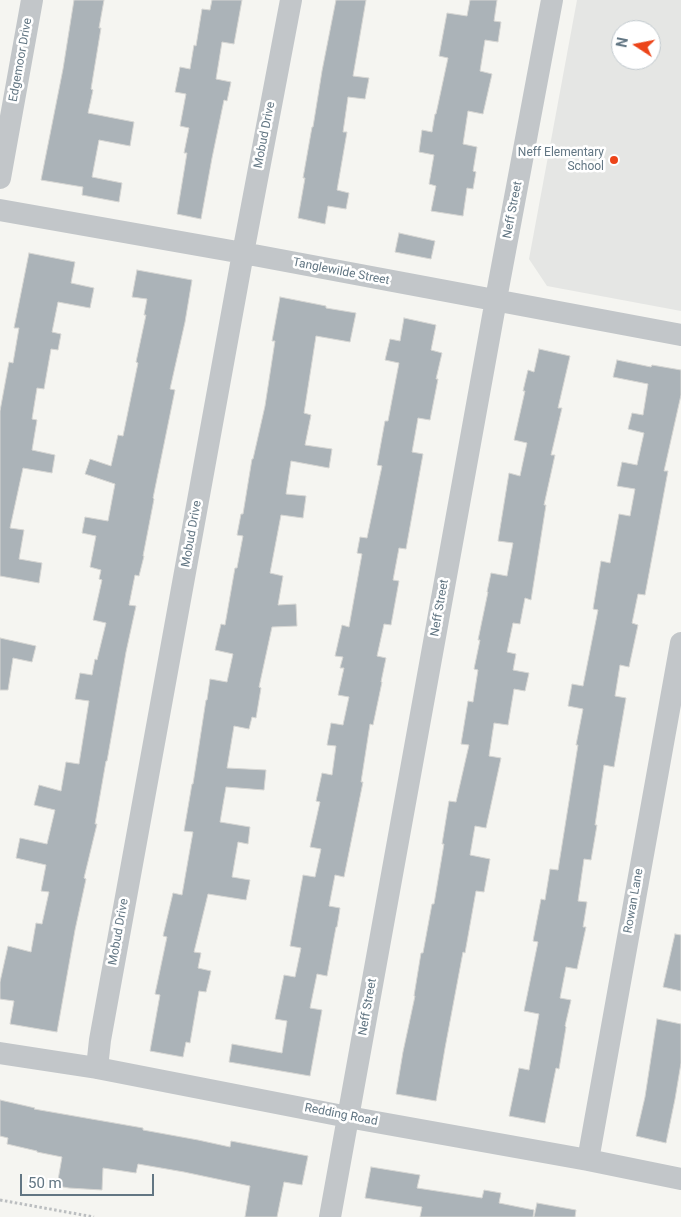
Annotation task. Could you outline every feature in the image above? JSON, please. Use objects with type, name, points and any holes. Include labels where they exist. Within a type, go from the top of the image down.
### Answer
[{"type":"street","name":"Edgemoor Drive","points":[[0,178],[32,0]]},
{"type":"street","name":"Mobud Drive","points":[[98,1068],[100,1040],[243,253],[291,0]]},
{"type":"street","name":"Neff Street","points":[[330,1217],[552,0]]},
{"type":"street","name":"Tanglewilde Street","points":[[0,210],[243,253],[681,336]]},
{"type":"street","name":"Rowan Lane","points":[[588,1160],[681,643]]},
{"type":"street","name":"Redding Road","points":[[0,1053],[98,1068],[681,1179]]},
{"type":"path","points":[[0,1200],[94,1217]]},
{"type":"shaded area","name":"Neff Elementary School","points":[[577,0],[681,0],[681,311],[547,286],[529,259]]},
{"type":"building","points":[[74,0],[104,0],[91,89],[93,90],[88,113],[134,122],[130,146],[99,140],[92,177],[122,183],[119,202],[82,195],[83,187],[41,180],[63,69]]},
{"type":"building","points":[[212,0],[242,0],[234,44],[222,42],[216,79],[231,82],[227,101],[224,100],[201,219],[177,214],[189,128],[180,126],[186,94],[175,92],[180,67],[190,69],[202,9],[210,10]]},
{"type":"building","points":[[336,0],[366,0],[353,76],[369,78],[365,99],[348,97],[343,132],[347,132],[337,190],[349,193],[346,209],[328,206],[325,224],[298,218],[305,178],[303,178]]},
{"type":"building","points":[[470,0],[497,0],[494,21],[501,22],[498,42],[485,40],[480,71],[492,74],[483,114],[468,111],[463,144],[477,147],[473,171],[476,172],[473,189],[467,188],[463,216],[431,211],[436,186],[429,184],[434,155],[419,152],[422,130],[432,132],[448,58],[439,56],[447,13],[467,16]]},
{"type":"building","points":[[399,233],[435,241],[431,259],[395,252]]},
{"type":"building","points":[[29,253],[75,262],[71,283],[94,288],[90,308],[58,302],[52,332],[61,334],[58,350],[51,349],[44,389],[37,388],[32,419],[37,420],[32,450],[55,455],[52,473],[23,468],[10,528],[24,530],[19,559],[42,563],[39,583],[0,576],[0,411],[9,362],[13,363],[19,328],[14,328]]},
{"type":"building","points":[[137,270],[192,280],[170,389],[175,390],[153,498],[144,556],[139,576],[135,575],[129,605],[136,606],[106,761],[95,824],[97,824],[84,878],[86,879],[57,1032],[10,1024],[14,1001],[0,999],[0,982],[8,946],[31,952],[36,923],[42,924],[49,892],[41,891],[46,865],[16,858],[20,838],[47,844],[55,810],[34,805],[39,785],[61,791],[66,762],[79,764],[89,701],[75,699],[80,673],[92,675],[106,623],[93,620],[102,580],[99,579],[101,570],[90,567],[96,536],[82,533],[85,517],[108,521],[115,484],[85,474],[90,459],[111,466],[118,435],[123,436],[146,315],[144,315],[147,299],[132,297]]},
{"type":"building","points":[[280,297],[356,313],[350,342],[316,336],[304,413],[311,415],[305,445],[332,449],[329,468],[291,461],[286,494],[306,496],[303,518],[281,515],[270,573],[283,576],[278,605],[296,604],[297,626],[272,627],[259,687],[261,688],[256,718],[252,717],[249,729],[234,726],[227,768],[266,770],[264,790],[226,787],[220,822],[250,827],[248,844],[238,842],[232,877],[250,880],[246,900],[208,894],[194,952],[201,953],[198,968],[211,971],[206,992],[199,991],[190,1043],[186,1042],[183,1057],[150,1051],[160,995],[155,994],[167,937],[163,936],[173,893],[182,895],[193,832],[184,831],[210,679],[227,682],[233,654],[215,650],[221,624],[225,625],[243,536],[237,535],[265,406],[275,341],[272,341]]},
{"type":"building","points":[[404,318],[436,325],[431,350],[442,353],[430,420],[418,418],[412,452],[423,454],[406,549],[399,548],[393,580],[399,581],[391,625],[384,624],[377,656],[386,658],[382,682],[373,725],[370,724],[361,782],[363,782],[344,877],[335,875],[329,906],[340,908],[327,976],[317,974],[310,1008],[322,1010],[310,1076],[229,1062],[232,1044],[282,1053],[287,1021],[275,1019],[284,975],[295,977],[301,948],[290,946],[303,875],[315,877],[321,849],[310,847],[320,802],[316,801],[322,773],[332,775],[336,746],[327,745],[331,723],[343,725],[349,697],[338,695],[344,668],[340,668],[343,657],[335,656],[342,625],[349,627],[362,554],[357,553],[360,537],[367,538],[382,466],[377,465],[399,363],[385,360],[390,339],[400,341]]},
{"type":"building","points":[[539,349],[570,356],[558,408],[562,408],[551,455],[555,455],[544,505],[546,505],[531,600],[525,598],[520,624],[513,623],[507,652],[516,654],[513,670],[529,673],[525,691],[514,689],[508,725],[494,723],[489,756],[501,758],[486,828],[475,826],[470,855],[490,859],[484,892],[476,891],[436,1101],[396,1094],[415,996],[421,953],[423,953],[432,904],[434,904],[449,801],[456,802],[469,745],[461,744],[468,701],[473,702],[478,670],[474,669],[480,640],[478,640],[491,573],[507,576],[513,543],[498,541],[509,473],[520,476],[527,443],[514,440],[528,370],[534,372]]},
{"type":"building","points":[[617,360],[651,367],[652,365],[681,370],[681,395],[664,471],[668,471],[645,595],[638,594],[632,623],[638,625],[629,667],[620,665],[615,696],[626,698],[614,767],[604,765],[591,860],[584,859],[578,901],[587,902],[583,927],[586,927],[577,969],[566,967],[560,998],[571,1000],[559,1069],[556,1068],[545,1123],[509,1116],[519,1068],[529,1070],[539,1014],[524,1011],[538,942],[533,941],[541,899],[545,900],[550,869],[558,870],[578,745],[576,745],[583,709],[568,706],[572,684],[583,686],[598,610],[593,609],[601,561],[610,563],[619,514],[630,516],[635,489],[617,486],[622,462],[637,465],[644,433],[628,429],[632,413],[643,415],[648,384],[613,377]]},
{"type":"building","points":[[0,638],[36,646],[32,662],[13,658],[8,690],[0,690]]},
{"type":"building","points":[[675,934],[681,935],[681,991],[663,987]]},
{"type":"building","points":[[657,1019],[681,1024],[681,1063],[666,1143],[636,1136],[645,1097]]},
{"type":"building","points":[[0,1100],[34,1109],[143,1128],[143,1130],[230,1147],[231,1141],[308,1156],[302,1185],[284,1182],[277,1217],[245,1217],[250,1186],[138,1164],[136,1173],[103,1168],[102,1190],[57,1186],[62,1157],[7,1144],[8,1138],[0,1136]]},
{"type":"building","points":[[371,1167],[420,1175],[417,1188],[482,1198],[484,1190],[501,1193],[499,1203],[534,1210],[533,1217],[420,1217],[422,1207],[365,1198]]},
{"type":"building","points":[[537,1203],[576,1210],[575,1217],[534,1217]]},
{"type":"place","name":"Neff Elementary School","points":[[614,160]]}]
